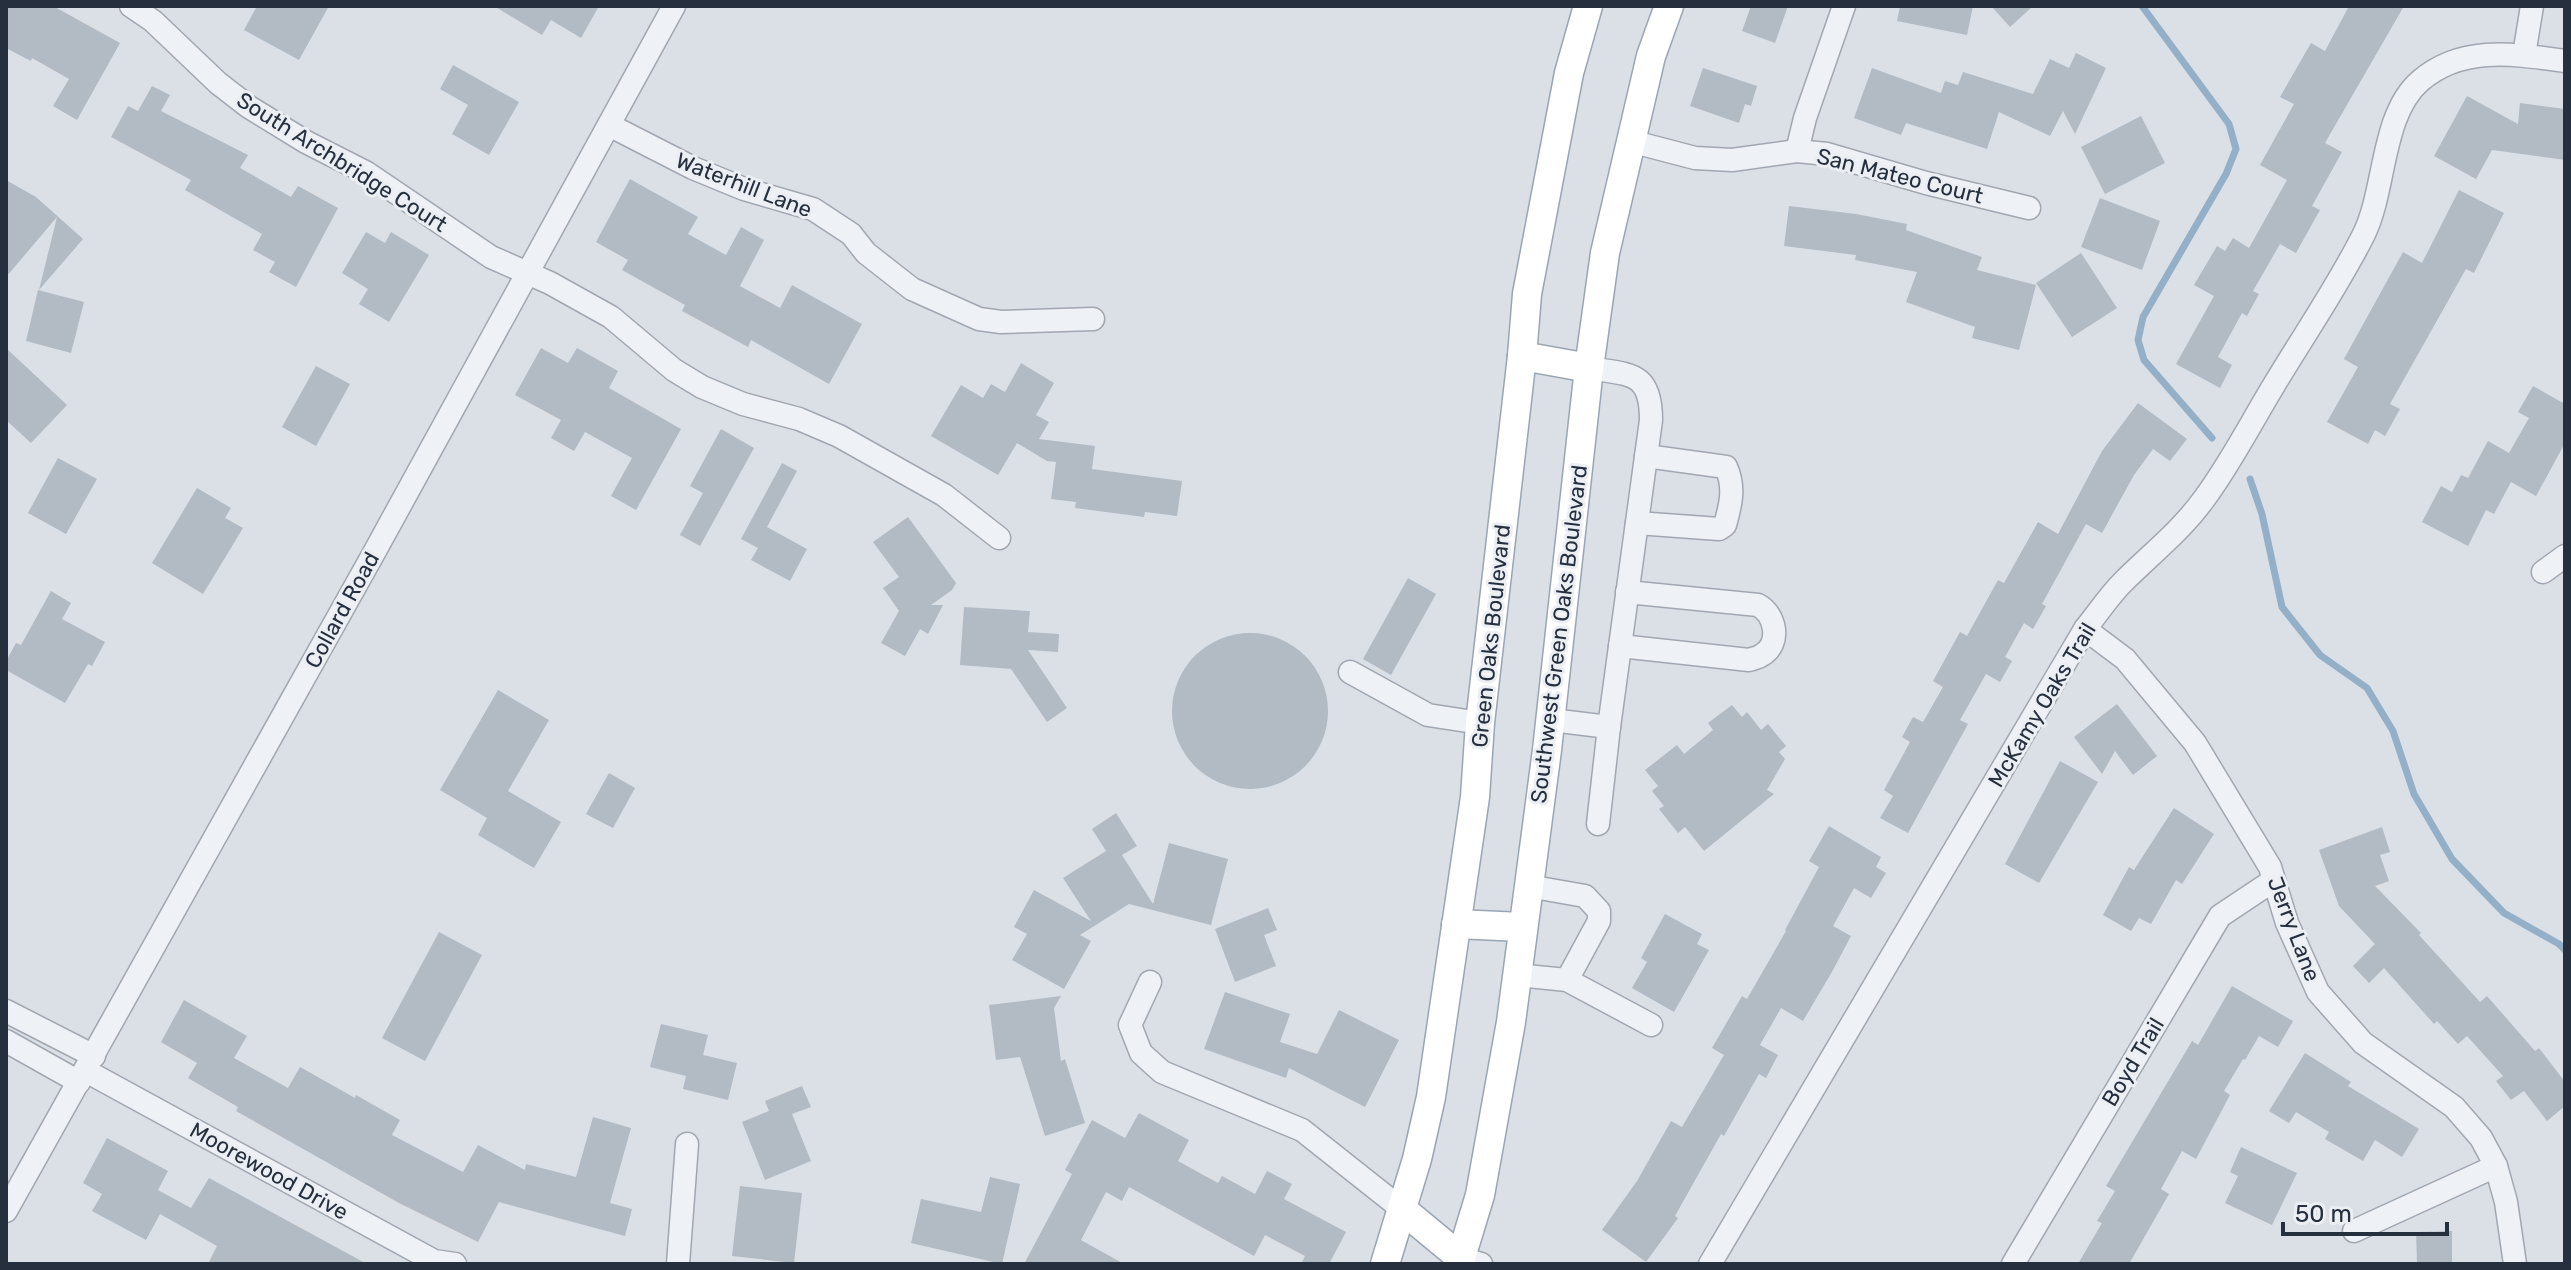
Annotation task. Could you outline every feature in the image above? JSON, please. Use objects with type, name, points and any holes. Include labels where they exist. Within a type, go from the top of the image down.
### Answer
[{"type":"main road","name":"Green Oaks Boulevard","points":[[1385,1264],[1403,1210],[1431,1097],[1475,797],[1480,723],[1527,294],[1569,73],[1588,6]]},
{"type":"main road","name":"Southwest Green Oaks Boulevard","points":[[1467,1262],[1511,1022],[1551,720],[1589,368],[1605,253],[1651,56],[1669,6]]},
{"type":"main road","points":[[1522,356],[1589,368]]},
{"type":"main road","points":[[1456,924],[1522,927]]},
{"type":"main road","points":[[1403,1210],[1467,1262]]},
{"type":"street","name":"South Archbridge Court","points":[[131,6],[153,21],[218,83],[249,107],[306,142],[367,173],[491,257],[550,283],[611,317],[674,370],[702,387],[743,404],[799,419],[839,436],[944,495],[999,538]]},
{"type":"street","name":"Collard Road","points":[[6,1211],[674,6]]},
{"type":"street","points":[[1797,151],[1805,118],[1844,6]]},
{"type":"street","points":[[2524,55],[2532,6]]},
{"type":"street","name":"McKamy Oaks Trail","points":[[1710,1264],[2085,629],[2123,582],[2173,537],[2205,498],[2364,233],[2376,204],[2387,151],[2400,110],[2418,83],[2448,63],[2477,54],[2524,55],[2565,61]]},
{"type":"street","name":"Waterhill Lane","points":[[609,125],[693,168],[744,189],[813,209],[851,234],[866,253],[912,289],[979,319],[1001,322],[1093,319]]},
{"type":"street","name":"San Mateo Court","points":[[1630,141],[1695,158],[1732,160],[1797,151],[1827,154],[1926,183],[2029,208]]},
{"type":"street","points":[[1589,368],[1625,374],[1641,381],[1651,396],[1651,420],[1598,824]]},
{"type":"street","points":[[1637,523],[1719,529],[1725,525],[1732,499],[1726,467],[1646,456]]},
{"type":"street","points":[[2543,572],[2565,556]]},
{"type":"street","points":[[1620,646],[1749,660],[1764,655],[1772,643],[1774,624],[1768,610],[1758,605],[1627,592]]},
{"type":"street","name":"Jerry Lane","points":[[2085,629],[2125,659],[2195,743],[2270,867],[2287,923],[2318,992],[2363,1043],[2454,1107],[2481,1138],[2496,1166],[2506,1202],[2515,1264]]},
{"type":"street","points":[[1350,672],[1428,715],[1480,723]]},
{"type":"street","points":[[1551,720],[1609,727]]},
{"type":"street","name":"Boyd Trail","points":[[2013,1264],[2220,916],[2274,880]]},
{"type":"street","points":[[1528,886],[1585,896],[1599,911],[1599,921],[1567,980]]},
{"type":"street","points":[[1517,975],[1567,980],[1651,1025]]},
{"type":"street","points":[[1150,982],[1130,1025],[1141,1053],[1151,1063],[1162,1072],[1302,1130],[1403,1210]]},
{"type":"street","points":[[6,1011],[86,1070]]},
{"type":"street","points":[[6,1041],[86,1070]]},
{"type":"street","name":"Moorewood Drive","points":[[86,1070],[434,1261],[455,1264]]},
{"type":"street","points":[[678,1264],[687,1144]]},
{"type":"street","points":[[2354,1231],[2496,1166]]},
{"type":"building","points":[[6,6],[53,6],[120,43],[77,120],[53,106],[69,79],[32,58],[31,61],[6,48]]},
{"type":"building","points":[[257,6],[329,6],[299,60],[244,30]]},
{"type":"building","points":[[494,6],[599,6],[581,38],[551,20],[542,35]]},
{"type":"building","points":[[1751,6],[1788,6],[1775,43],[1742,31]]},
{"type":"building","points":[[1900,6],[1973,6],[1967,35],[1897,21]]},
{"type":"building","points":[[1991,6],[2033,6],[2010,27]]},
{"type":"building","points":[[2349,6],[2404,6],[2325,143],[2342,152],[2312,206],[2320,210],[2296,253],[2280,244],[2253,291],[2259,294],[2247,316],[2242,313],[2218,357],[2232,365],[2220,388],[2176,364],[2214,296],[2194,285],[2217,246],[2225,251],[2233,238],[2249,248],[2287,180],[2260,165],[2294,104],[2280,97],[2311,43],[2325,51]]},
{"type":"building","points":[[2076,53],[2106,68],[2075,134],[2063,111],[2050,136],[1999,112],[1987,149],[1906,123],[1901,135],[1854,118],[1872,68],[1941,93],[1945,81],[1958,85],[1963,72],[2033,94],[2050,59],[2069,68]]},
{"type":"building","points":[[453,65],[519,102],[489,155],[452,134],[468,105],[440,89]]},
{"type":"building","points":[[1703,68],[1757,86],[1751,106],[1745,104],[1739,123],[1690,106]]},
{"type":"building","points":[[152,86],[170,95],[161,111],[248,155],[240,168],[291,197],[298,186],[338,208],[296,287],[269,272],[275,262],[253,250],[262,234],[185,190],[191,180],[111,137],[128,106],[138,111]]},
{"type":"building","points":[[2467,96],[2518,124],[2520,103],[2565,109],[2565,160],[2492,150],[2476,179],[2434,156]]},
{"type":"building","points":[[2141,116],[2165,163],[2105,194],[2081,147]]},
{"type":"building","points":[[630,179],[698,217],[688,234],[726,255],[741,227],[764,240],[740,286],[780,308],[792,285],[862,324],[829,384],[751,340],[748,347],[682,311],[685,305],[622,270],[628,260],[596,242]]},
{"type":"building","points":[[6,180],[36,197],[83,239],[39,290],[57,217],[6,277]]},
{"type":"building","points":[[2459,190],[2504,213],[2474,273],[2466,269],[2390,404],[2400,409],[2385,436],[2375,430],[2368,444],[2327,422],[2358,367],[2344,359],[2403,252],[2422,263]]},
{"type":"building","points":[[2100,198],[2160,221],[2142,270],[2081,247]]},
{"type":"building","points":[[1789,206],[1907,224],[1906,230],[1982,257],[1977,270],[2036,285],[2019,350],[1972,338],[1975,327],[1906,302],[1917,272],[1855,260],[1856,255],[1784,246]]},
{"type":"building","points":[[366,232],[385,243],[391,232],[429,255],[389,322],[359,304],[368,289],[342,273]]},
{"type":"building","points":[[2081,253],[2117,308],[2072,337],[2036,283]]},
{"type":"building","points":[[38,290],[84,302],[71,353],[26,341]]},
{"type":"building","points":[[6,348],[67,405],[31,443],[6,420]]},
{"type":"building","points":[[541,348],[568,363],[577,348],[618,371],[609,388],[681,429],[636,510],[611,496],[632,458],[585,432],[574,451],[551,438],[561,420],[515,395]]},
{"type":"building","points":[[1021,363],[1054,383],[1036,415],[1049,422],[1039,439],[1095,446],[1092,469],[1182,481],[1177,516],[1145,512],[1144,517],[1075,508],[1076,502],[1051,499],[1056,462],[1047,461],[1017,443],[998,475],[931,436],[961,385],[983,398],[991,384],[1005,392]]},
{"type":"building","points":[[316,366],[350,384],[316,446],[282,427]]},
{"type":"building","points":[[2533,386],[2565,404],[2565,443],[2536,496],[2511,482],[2494,514],[2486,510],[2468,546],[2422,522],[2441,486],[2452,492],[2461,475],[2468,478],[2488,441],[2509,453],[2529,418],[2518,412]]},
{"type":"building","points":[[2138,403],[2187,439],[2170,461],[2153,449],[2134,475],[2102,533],[2086,524],[2042,604],[2046,606],[2033,629],[2024,623],[2005,657],[2012,661],[2000,682],[1986,674],[1960,720],[1968,724],[1908,833],[1880,818],[1893,796],[1884,790],[1910,742],[1902,737],[1913,717],[1923,722],[1943,687],[1933,681],[1960,632],[1967,636],[1998,580],[2004,583],[2038,522],[2058,534],[2102,451]]},
{"type":"building","points":[[721,429],[754,448],[700,546],[680,535],[703,493],[690,486]]},
{"type":"building","points":[[58,458],[97,479],[66,534],[28,513]]},
{"type":"building","points":[[782,463],[797,471],[767,527],[807,549],[790,581],[751,560],[758,548],[741,539]]},
{"type":"building","points":[[197,488],[231,508],[225,518],[243,528],[203,594],[152,563]]},
{"type":"building","points":[[908,517],[956,583],[952,590],[931,605],[943,605],[928,634],[920,629],[905,656],[881,643],[899,611],[883,588],[899,577],[873,542]]},
{"type":"building","points":[[1408,578],[1436,594],[1391,675],[1363,659]]},
{"type":"building","points":[[51,591],[71,603],[62,619],[105,642],[65,703],[6,670],[6,661],[16,643],[21,645]]},
{"type":"building","points":[[964,607],[1030,611],[1028,632],[1059,634],[1058,652],[1028,650],[1067,708],[1047,722],[1011,669],[960,665]]},
{"type":"building","points":[[1250,633],[1280,639],[1305,656],[1322,681],[1328,711],[1322,741],[1305,766],[1280,783],[1250,789],[1220,783],[1195,766],[1178,741],[1172,711],[1178,681],[1195,656],[1220,639]]},
{"type":"building","points":[[498,690],[549,720],[508,791],[561,822],[534,868],[478,835],[487,818],[440,790]]},
{"type":"building","points":[[2117,704],[2157,756],[2133,775],[2115,751],[2102,774],[2074,737]]},
{"type":"building","points":[[1732,705],[1742,717],[1747,712],[1761,730],[1768,724],[1786,746],[1779,752],[1785,759],[1767,790],[1774,794],[1704,851],[1685,827],[1678,833],[1659,809],[1664,806],[1652,791],[1658,786],[1645,770],[1677,745],[1684,754],[1713,730],[1708,723]]},
{"type":"building","points":[[2060,761],[2098,782],[2039,883],[2005,864]]},
{"type":"building","points":[[609,773],[635,788],[613,828],[586,814]]},
{"type":"building","points":[[2174,808],[2214,834],[2182,884],[2176,880],[2151,924],[2139,918],[2131,931],[2103,915],[2129,867],[2134,870]]},
{"type":"building","points":[[1116,813],[1137,846],[1122,855],[1153,904],[1169,843],[1228,859],[1211,925],[1129,904],[1080,935],[1091,941],[1064,989],[1012,960],[1027,934],[1014,927],[1034,890],[1091,921],[1063,878],[1106,851],[1092,829]]},
{"type":"building","points":[[1829,826],[1881,857],[1876,867],[1886,873],[1871,898],[1854,888],[1833,926],[1851,936],[1833,970],[1803,1021],[1781,1008],[1760,1045],[1778,1055],[1766,1078],[1759,1074],[1724,1136],[1721,1134],[1675,1216],[1678,1218],[1646,1262],[1602,1230],[1637,1181],[1671,1121],[1682,1127],[1724,1055],[1712,1048],[1742,996],[1747,999],[1786,931],[1819,867],[1809,861]]},
{"type":"building","points":[[2382,827],[2390,852],[2380,855],[2389,881],[2375,886],[2421,933],[2419,935],[2480,1002],[2487,996],[2535,1051],[2539,1048],[2565,1082],[2565,1106],[2547,1121],[2524,1091],[2511,1100],[2496,1081],[2503,1076],[2467,1036],[2458,1044],[2437,1021],[2434,1024],[2384,968],[2369,983],[2353,966],[2375,944],[2339,906],[2319,850]]},
{"type":"building","points":[[1268,908],[1277,930],[1264,935],[1276,966],[1235,982],[1215,929]]},
{"type":"building","points":[[1665,914],[1702,934],[1697,944],[1709,950],[1674,1012],[1632,988],[1647,962],[1641,958]]},
{"type":"building","points":[[439,932],[482,955],[425,1061],[382,1038]]},
{"type":"building","points":[[2232,986],[2293,1021],[2278,1047],[2259,1036],[2243,1059],[2224,1091],[2230,1095],[2196,1159],[2182,1151],[2161,1189],[2169,1194],[2129,1264],[2078,1264],[2102,1223],[2097,1221],[2115,1191],[2106,1186],[2192,1041],[2198,1045]]},
{"type":"building","points":[[1225,992],[1290,1014],[1280,1042],[1317,1054],[1339,1010],[1399,1040],[1365,1107],[1289,1068],[1286,1078],[1204,1049]]},
{"type":"building","points":[[1061,996],[1054,1008],[1061,1061],[1065,1059],[1085,1123],[1045,1136],[1020,1057],[996,1060],[989,1005]]},
{"type":"building","points":[[184,1000],[247,1036],[234,1058],[288,1088],[300,1067],[400,1120],[392,1135],[463,1172],[478,1145],[525,1170],[526,1164],[576,1177],[593,1117],[631,1128],[610,1203],[632,1209],[625,1236],[499,1202],[478,1242],[399,1203],[236,1111],[238,1107],[188,1078],[197,1063],[161,1042]]},
{"type":"building","points":[[661,1024],[708,1035],[703,1055],[737,1063],[728,1100],[683,1089],[686,1076],[650,1067]]},
{"type":"building","points":[[2305,1053],[2351,1082],[2348,1086],[2419,1129],[2402,1157],[2375,1140],[2363,1161],[2325,1139],[2329,1132],[2296,1112],[2289,1123],[2269,1111]]},
{"type":"building","points":[[802,1086],[811,1107],[792,1114],[811,1161],[765,1180],[742,1122],[769,1111],[765,1101]]},
{"type":"building","points":[[1139,1113],[1189,1140],[1178,1161],[1218,1183],[1222,1176],[1255,1194],[1267,1171],[1292,1184],[1284,1199],[1346,1232],[1329,1264],[1301,1264],[1305,1256],[1265,1235],[1254,1256],[1129,1187],[1122,1201],[1106,1192],[1081,1240],[1124,1264],[1024,1264],[1072,1174],[1065,1170],[1092,1120],[1125,1138]]},
{"type":"building","points":[[107,1138],[168,1171],[158,1190],[191,1208],[209,1178],[367,1264],[208,1264],[217,1246],[160,1214],[146,1240],[92,1211],[102,1194],[83,1183]]},
{"type":"building","points":[[2241,1147],[2297,1173],[2272,1225],[2225,1203],[2238,1176],[2230,1172]]},
{"type":"building","points":[[990,1177],[1020,1184],[1002,1264],[911,1243],[921,1199],[981,1212]]},
{"type":"building","points":[[740,1186],[802,1193],[794,1263],[732,1256]]},
{"type":"building","points":[[2452,1231],[2452,1264],[2417,1264],[2416,1232]]},
{"type":"waterway","points":[[2142,6],[2229,124],[2236,149],[2226,174],[2143,317],[2138,340],[2144,360],[2212,438]]},
{"type":"waterway","points":[[2250,479],[2262,514],[2282,607],[2320,655],[2367,688],[2393,731],[2414,794],[2452,859],[2504,913],[2565,950]]}]
